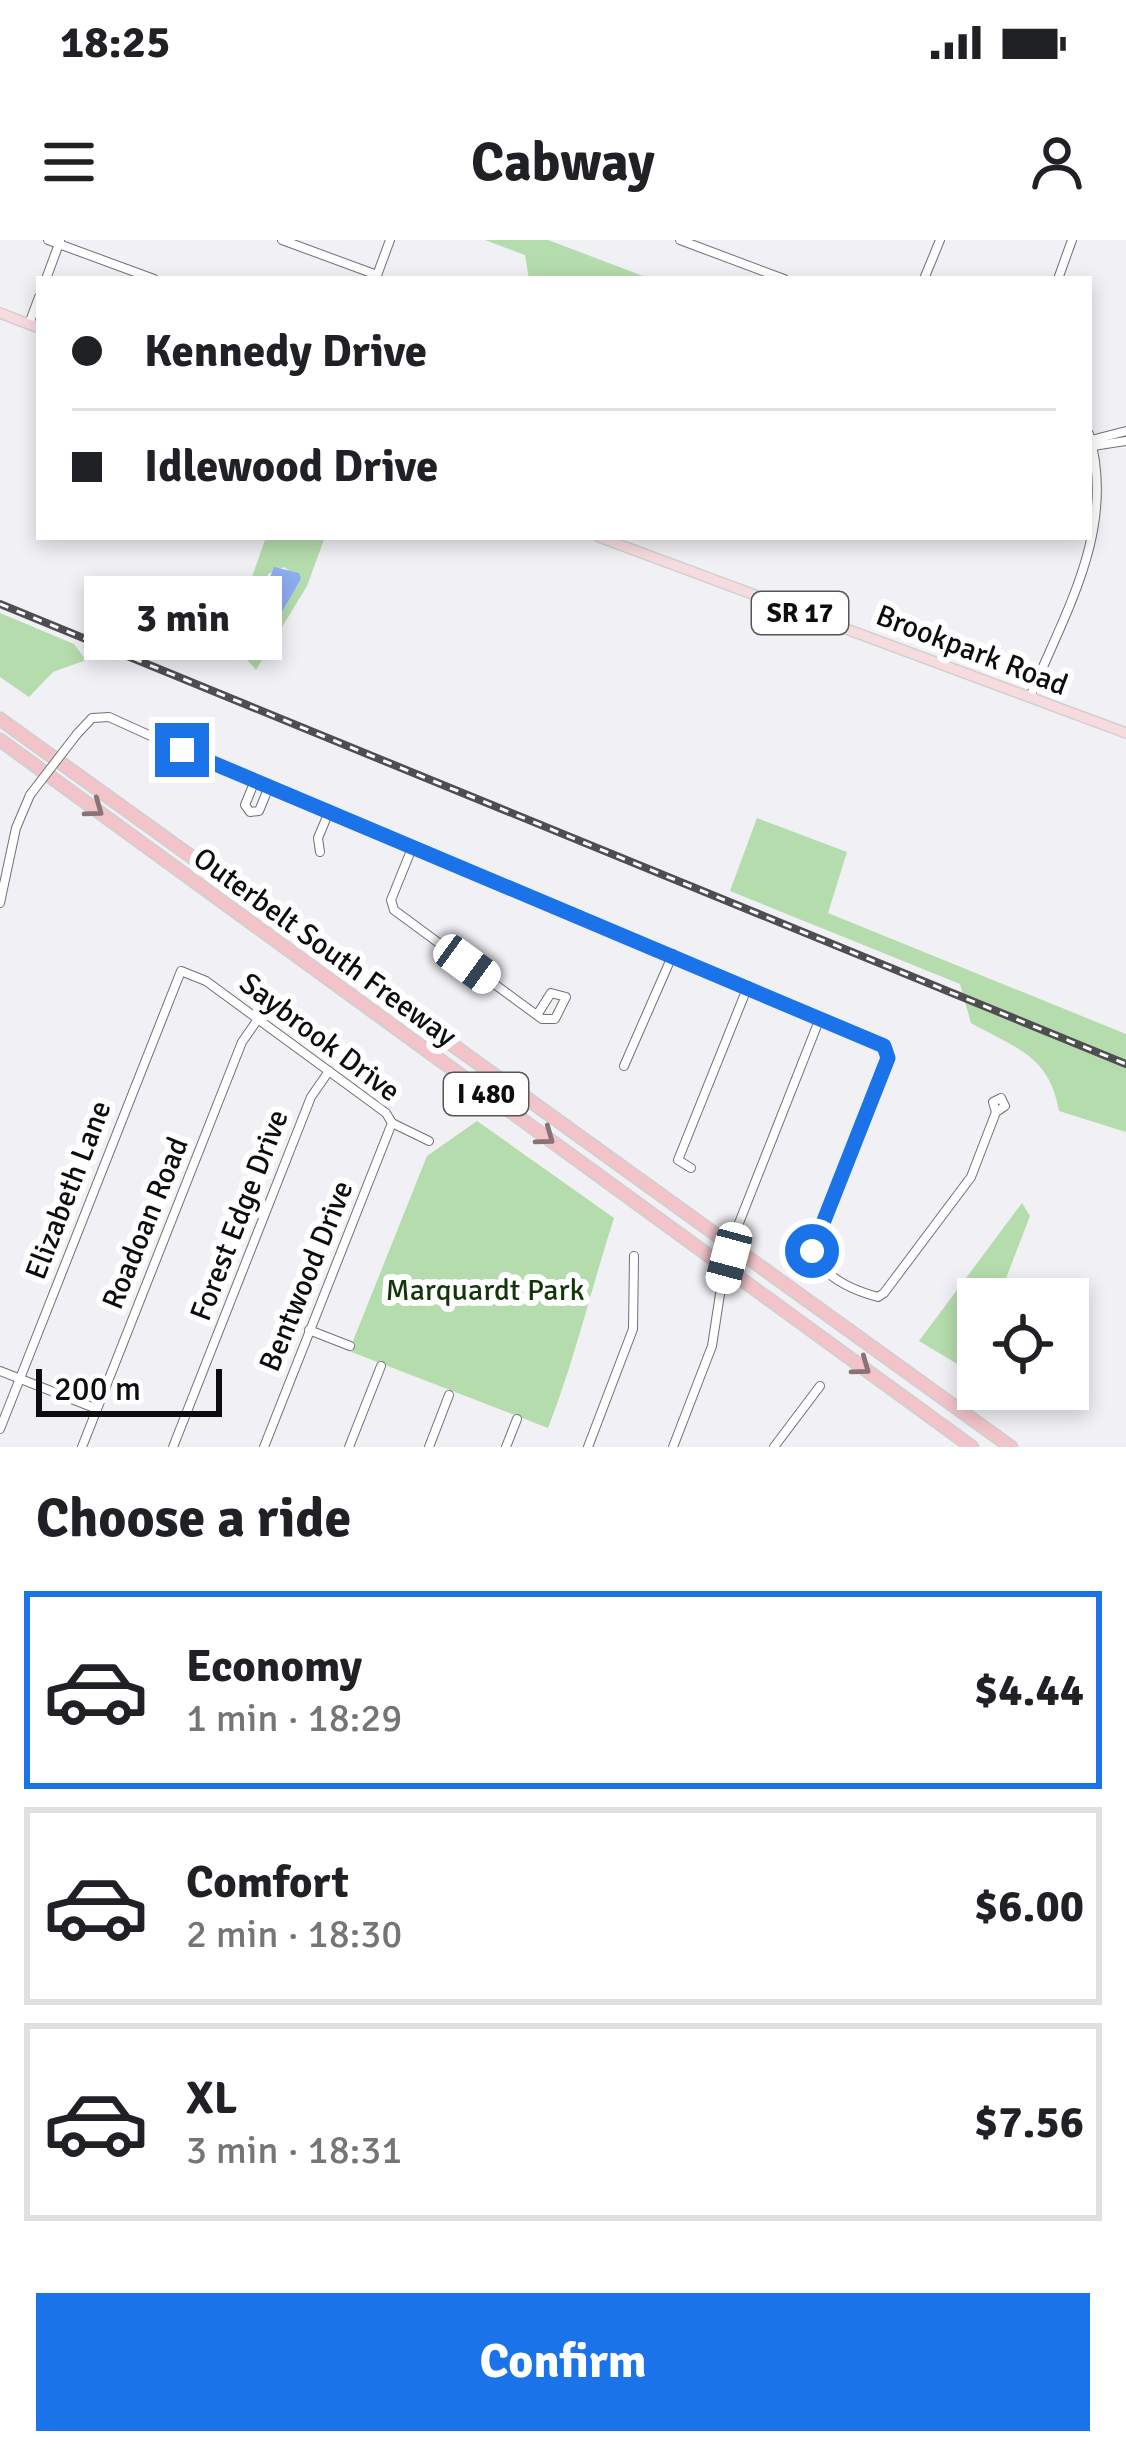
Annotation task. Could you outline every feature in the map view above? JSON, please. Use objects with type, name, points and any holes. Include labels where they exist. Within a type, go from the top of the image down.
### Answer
[{"type":"highway","name":"Outerbelt South Freeway","points":[[0,719],[1011,1447]]},
{"type":"highway","name":"Outerbelt South Freeway","points":[[0,740],[972,1447]]},
{"type":"main road","points":[[0,313],[34,326]]},
{"type":"main road","name":"Brookpark Road","points":[[607,540],[1124,730]]},
{"type":"street","points":[[48,240],[146,276]]},
{"type":"street","points":[[282,240],[373,276]]},
{"type":"street","points":[[376,276],[390,240]]},
{"type":"street","points":[[680,240],[776,276]]},
{"type":"street","points":[[925,276],[939,240]]},
{"type":"street","points":[[1059,276],[1072,240]]},
{"type":"street","points":[[47,276],[60,242]]},
{"type":"street","points":[[1092,440],[1126,430]]},
{"type":"street","points":[[1092,440],[1126,441]]},
{"type":"street","points":[[1092,445],[1098,477],[1092,535]]},
{"type":"street","points":[[1030,698],[1090,554],[1091,540]]},
{"type":"street","points":[[0,903],[16,828],[30,795],[89,720],[104,716],[820,1018],[888,1051],[812,1249],[820,1265],[849,1287],[878,1298],[971,1177],[996,1112]]},
{"type":"street","points":[[254,783],[245,805],[250,812],[259,811],[268,789]]},
{"type":"street","points":[[320,852],[318,838],[328,813]]},
{"type":"street","points":[[412,848],[391,900],[394,910],[537,1015]]},
{"type":"street","points":[[624,1066],[673,954]]},
{"type":"street","name":"Saybrook Drive","points":[[183,970],[258,1019],[386,1113],[392,1123],[428,1142]]},
{"type":"street","name":"Elizabeth Lane","points":[[0,1430],[183,970]]},
{"type":"street","points":[[691,1168],[678,1160],[748,986]]},
{"type":"street","points":[[673,1447],[712,1346],[739,1223],[820,1018]]},
{"type":"street","name":"Roadoan Road","points":[[82,1447],[242,1042],[258,1019]]},
{"type":"street","name":"Forest Edge Drive","points":[[173,1447],[311,1096],[329,1071]]},
{"type":"street","name":"Bentwood Drive","points":[[264,1447],[392,1123]]},
{"type":"street","points":[[588,1447],[633,1329],[634,1256]]},
{"type":"street","points":[[310,1330],[350,1346]]},
{"type":"street","points":[[349,1447],[381,1366]]},
{"type":"street","points":[[0,1371],[97,1408]]},
{"type":"street","points":[[774,1447],[820,1386]]},
{"type":"street","points":[[428,1447],[449,1395]]},
{"type":"street","points":[[506,1447],[517,1420]]},
{"type":"green space","points":[[485,240],[548,240],[643,276],[528,276],[525,255]]},
{"type":"green space","points":[[265,540],[324,540],[307,586],[256,670],[230,640]],"holes":[[[284,567],[301,579],[268,638],[246,653],[250,625],[268,574]]]},
{"type":"green space","points":[[0,613],[74,644],[86,660],[53,672],[29,697],[0,677]]},
{"type":"green space","points":[[757,818],[847,852],[828,913],[1126,1034],[1126,1132],[1059,1111],[1039,1065],[971,1023],[960,984],[730,891]]},
{"type":"green space","name":"Marquardt Park","points":[[477,1121],[614,1218],[548,1428],[349,1351],[427,1156]]},
{"type":"green space","points":[[1022,1203],[1030,1216],[1006,1278],[966,1278]]},
{"type":"green space","points":[[957,1290],[957,1364],[919,1341]]},
{"type":"water","points":[[274,567],[299,573],[301,579],[268,637],[246,653],[242,651]]},
{"type":"railway","points":[[0,604],[1126,1064]]},
{"type":"route","points":[[182,750],[789,1002],[884,1046],[888,1058],[812,1251]]}]
